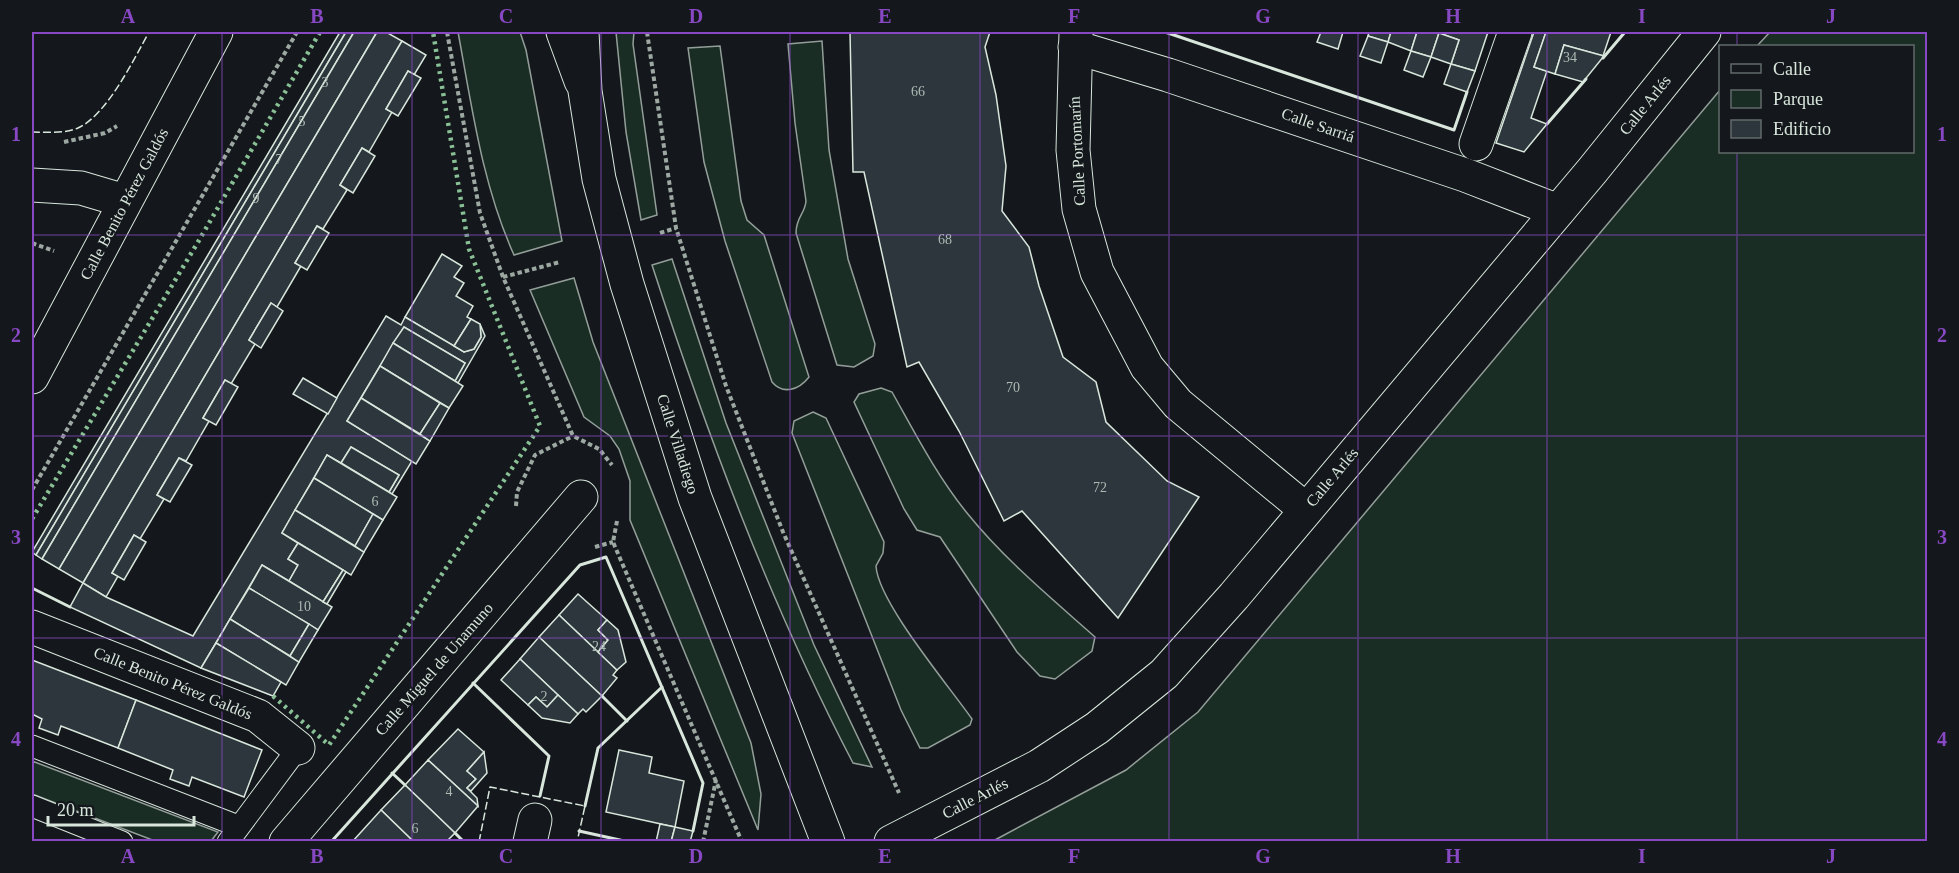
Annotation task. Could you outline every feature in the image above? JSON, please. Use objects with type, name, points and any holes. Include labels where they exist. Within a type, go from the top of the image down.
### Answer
[{"type":"main road","name":"Calle Benito Pérez Galdós","points":[[32,377],[216,32]]},
{"type":"main road","points":[[563,32],[585,91]]},
{"type":"main road","name":"Calle Villadiego","points":[[582,32],[585,91],[599,178],[609,221],[695,498],[828,842]]},
{"type":"main road","points":[[1476,144],[1515,32]]},
{"type":"main road","name":"Calle Arlés","points":[[903,835],[1039,766],[1097,728],[1164,674],[1234,596],[1558,211],[1704,32]]},
{"type":"main road","name":"Calle Sarriá","points":[[1076,39],[1168,75],[1465,175],[1558,211]]},
{"type":"main road","name":"Calle Portomarín","points":[[1076,39],[1073,150],[1079,209],[1097,272],[1122,323],[1148,367],[1178,404],[1305,509]]},
{"type":"main road","points":[[32,185],[81,188],[125,201]]},
{"type":"main road","name":"Calle Miguel de Unamuno","points":[[286,842],[581,497]]},
{"type":"main road","name":"Calle Benito Pérez Galdós","points":[[32,627],[258,716],[298,748]]},
{"type":"lane","points":[[32,746],[233,834]]},
{"type":"lane","name":"Calle Benito Pérez Galdós","points":[[233,834],[298,748]]},
{"type":"lane","points":[[32,806],[122,842]]},
{"type":"path","points":[[32,490],[297,32]]},
{"type":"path","points":[[447,32],[480,213],[503,277],[573,435],[599,448],[618,474]]},
{"type":"path","points":[[647,32],[676,228],[726,386],[903,835]]},
{"type":"path","points":[[53,145],[105,133],[124,122]]},
{"type":"path","points":[[660,234],[676,228]]},
{"type":"path","points":[[32,243],[54,251]]},
{"type":"path","points":[[503,277],[560,262]]},
{"type":"path","points":[[618,519],[613,542],[742,842]]},
{"type":"path","points":[[703,842],[717,780]]},
{"type":"green space","points":[[458,32],[520,32],[526,50],[562,241],[514,255],[486,173],[473,117]]},
{"type":"green space","points":[[616,32],[634,32],[633,44],[657,215],[641,220],[626,132]]},
{"type":"green space","points":[[1770,32],[1927,32],[1927,841],[993,841],[1126,770],[1198,712],[1719,91],[1719,153],[1914,153],[1914,45],[1758,45]]},
{"type":"green space","points":[[822,41],[829,150],[848,259],[875,344],[873,356],[854,367],[837,365],[796,233],[797,223],[806,201],[795,123],[788,44]]},
{"type":"green space","points":[[720,46],[741,201],[747,220],[764,235],[809,377],[796,388],[781,389],[772,382],[725,241],[704,162],[688,48]]},
{"type":"green space","points":[[672,259],[726,423],[814,645],[872,767],[853,763],[794,642],[742,518],[695,392],[652,265]]},
{"type":"green space","points":[[574,278],[593,342],[751,743],[761,794],[758,830],[630,520],[630,481],[619,449],[610,436],[584,417],[530,290]]},
{"type":"green space","points":[[881,388],[892,392],[936,469],[981,530],[1028,578],[1095,637],[1092,651],[1055,679],[1040,676],[1017,652],[940,537],[917,530],[904,509],[854,402],[859,394]]},
{"type":"green space","points":[[813,412],[826,418],[884,542],[883,553],[876,566],[880,582],[889,600],[916,644],[972,719],[970,725],[928,748],[920,748],[901,710],[792,433],[794,421]]},
{"type":"green space","points":[[32,761],[218,832],[211,841],[155,841],[32,794]]},
{"type":"building","points":[[340,32],[346,32],[36,555],[32,552]]},
{"type":"building","points":[[346,32],[354,32],[42,559],[36,555]]},
{"type":"building","points":[[354,32],[377,32],[59,569],[42,559]]},
{"type":"building","points":[[377,32],[386,32],[402,41],[83,583],[59,569]]},
{"type":"building","points":[[850,32],[990,32],[985,47],[996,95],[1006,166],[1002,211],[1029,247],[1039,286],[1063,357],[1096,382],[1106,422],[1167,481],[1199,497],[1118,618],[1022,511],[1004,521],[959,431],[919,362],[907,367],[864,172],[853,172]]},
{"type":"building","points":[[1321,32],[1343,32],[1338,49],[1317,42]]},
{"type":"building","points":[[1369,32],[1391,32],[1388,42],[1368,36]]},
{"type":"building","points":[[1391,32],[1417,32],[1411,51],[1388,42]]},
{"type":"building","points":[[1417,32],[1488,32],[1475,71],[1451,64],[1459,40],[1439,33],[1431,57],[1411,51]]},
{"type":"building","points":[[1534,32],[1546,32],[1534,67],[1547,71],[1531,118],[1547,124],[1524,152],[1496,143]]},
{"type":"building","points":[[1546,32],[1611,32],[1603,56],[1564,45],[1555,74],[1534,67]]},
{"type":"building","points":[[1439,33],[1459,40],[1451,64],[1431,57]]},
{"type":"building","points":[[1368,36],[1388,42],[1381,63],[1360,56]]},
{"type":"building","points":[[402,41],[426,55],[414,75],[408,71],[386,109],[392,112],[369,152],[362,148],[340,185],[347,190],[323,229],[317,226],[295,263],[301,266],[277,307],[271,303],[249,340],[255,344],[231,384],[225,380],[203,418],[209,421],[186,461],[179,458],[157,495],[164,499],[140,539],[134,535],[112,573],[118,576],[106,597],[83,583]]},
{"type":"building","points":[[1564,45],[1604,56],[1583,82],[1555,74]]},
{"type":"building","points":[[1411,51],[1431,57],[1423,77],[1404,70]]},
{"type":"building","points":[[1451,64],[1475,71],[1467,92],[1444,84]]},
{"type":"building","points":[[408,71],[421,78],[398,116],[386,109]]},
{"type":"building","points":[[362,148],[375,156],[353,193],[340,185]]},
{"type":"building","points":[[317,226],[329,233],[307,270],[295,263]]},
{"type":"building","points":[[442,254],[462,266],[454,277],[464,283],[456,296],[473,306],[467,317],[471,319],[454,346],[405,317]]},
{"type":"building","points":[[271,303],[283,311],[261,348],[249,340]]},
{"type":"building","points":[[386,316],[401,325],[405,317],[464,352],[474,349],[481,337],[480,324],[485,336],[458,383],[455,381],[465,363],[404,327],[347,421],[412,461],[392,494],[389,492],[399,475],[351,447],[341,463],[327,455],[282,533],[298,543],[288,559],[298,565],[289,581],[262,565],[201,668],[70,607],[83,583],[106,597],[193,636]]},
{"type":"building","points":[[471,319],[480,324],[481,337],[474,349],[464,352],[454,346]]},
{"type":"building","points":[[404,327],[465,363],[455,381],[393,343]]},
{"type":"building","points":[[393,343],[463,386],[449,408],[380,366]]},
{"type":"building","points":[[380,366],[440,403],[420,434],[361,398]]},
{"type":"building","points":[[303,378],[337,398],[328,414],[293,394]]},
{"type":"building","points":[[225,380],[238,387],[216,425],[203,418]]},
{"type":"building","points":[[361,398],[430,441],[416,464],[347,421]]},
{"type":"building","points":[[440,403],[449,408],[430,441],[420,434]]},
{"type":"building","points":[[351,447],[399,475],[389,492],[341,463]]},
{"type":"building","points":[[327,455],[397,497],[383,520],[314,478]]},
{"type":"building","points":[[179,458],[192,465],[170,502],[157,495]]},
{"type":"building","points":[[314,478],[373,514],[355,546],[295,510]]},
{"type":"building","points":[[295,510],[364,552],[351,575],[282,533]]},
{"type":"building","points":[[373,514],[383,520],[364,552],[355,546]]},
{"type":"building","points":[[134,535],[146,542],[124,580],[112,573]]},
{"type":"building","points":[[298,543],[343,570],[323,602],[289,581],[298,565],[288,559]]},
{"type":"building","points":[[262,565],[332,607],[318,630],[249,588]]},
{"type":"building","points":[[343,570],[346,572],[327,604],[323,602]]},
{"type":"building","points":[[249,588],[309,624],[290,656],[230,619]]},
{"type":"building","points":[[578,594],[607,620],[598,630],[608,640],[598,652],[559,615]]},
{"type":"building","points":[[559,615],[617,670],[613,675],[617,678],[602,696],[539,637]]},
{"type":"building","points":[[230,619],[299,662],[286,685],[216,643]]},
{"type":"building","points":[[607,620],[618,630],[626,662],[617,670],[598,652],[608,640],[598,630]]},
{"type":"building","points":[[309,624],[318,630],[299,662],[290,656]]},
{"type":"building","points":[[539,637],[602,696],[586,712],[583,709],[578,714],[520,659]]},
{"type":"building","points":[[216,643],[281,682],[273,696],[201,668]]},
{"type":"building","points":[[520,659],[558,695],[547,707],[536,697],[528,705],[501,680]]},
{"type":"building","points":[[32,660],[136,700],[118,748],[61,726],[58,735],[39,728],[42,719],[32,714]]},
{"type":"building","points":[[558,695],[578,714],[570,723],[542,718],[528,705],[536,697],[547,707]]},
{"type":"building","points":[[136,700],[262,750],[244,797],[192,777],[189,786],[170,779],[173,770],[118,748]]},
{"type":"building","points":[[458,729],[484,752],[467,771],[476,779],[467,788],[477,798],[478,806],[428,760]]},
{"type":"building","points":[[619,750],[652,757],[649,773],[684,781],[675,827],[606,812]]},
{"type":"building","points":[[484,752],[487,773],[471,791],[467,788],[476,779],[467,771]]},
{"type":"building","points":[[428,760],[478,806],[455,833],[405,785]]},
{"type":"building","points":[[405,785],[455,833],[446,842],[414,842],[381,810]]},
{"type":"building","points":[[381,810],[414,842],[352,842]]},
{"type":"building","points":[[660,824],[675,827],[671,842],[656,842]]},
{"type":"building","points":[[675,827],[693,831],[690,842],[671,842]]},
{"type":"hedge","points":[[32,519],[198,242],[320,32]]},
{"type":"hedge","points":[[273,696],[329,745],[540,426],[469,249],[433,32]]},
{"type":"fence","points":[[32,132],[67,131],[78,128],[89,121],[119,85],[149,32]]},
{"type":"fence","points":[[479,842],[490,787],[585,806],[577,842]]},
{"type":"wall","points":[[1165,32],[1454,130],[1467,92]]},
{"type":"wall","points":[[1603,58],[1625,32]]},
{"type":"wall","points":[[1547,124],[1586,79]]},
{"type":"wall","points":[[331,842],[580,565],[606,557],[703,783],[693,831]]},
{"type":"wall","points":[[32,588],[70,607]]},
{"type":"wall","points":[[473,683],[549,756],[540,796]]},
{"type":"wall","points":[[585,806],[598,748],[662,687]]},
{"type":"wall","points":[[602,696],[627,721]]},
{"type":"wall","points":[[392,773],[405,785]]},
{"type":"wall","points":[[579,831],[629,842]]},
{"type":"wall","points":[[455,833],[464,842]]}]
